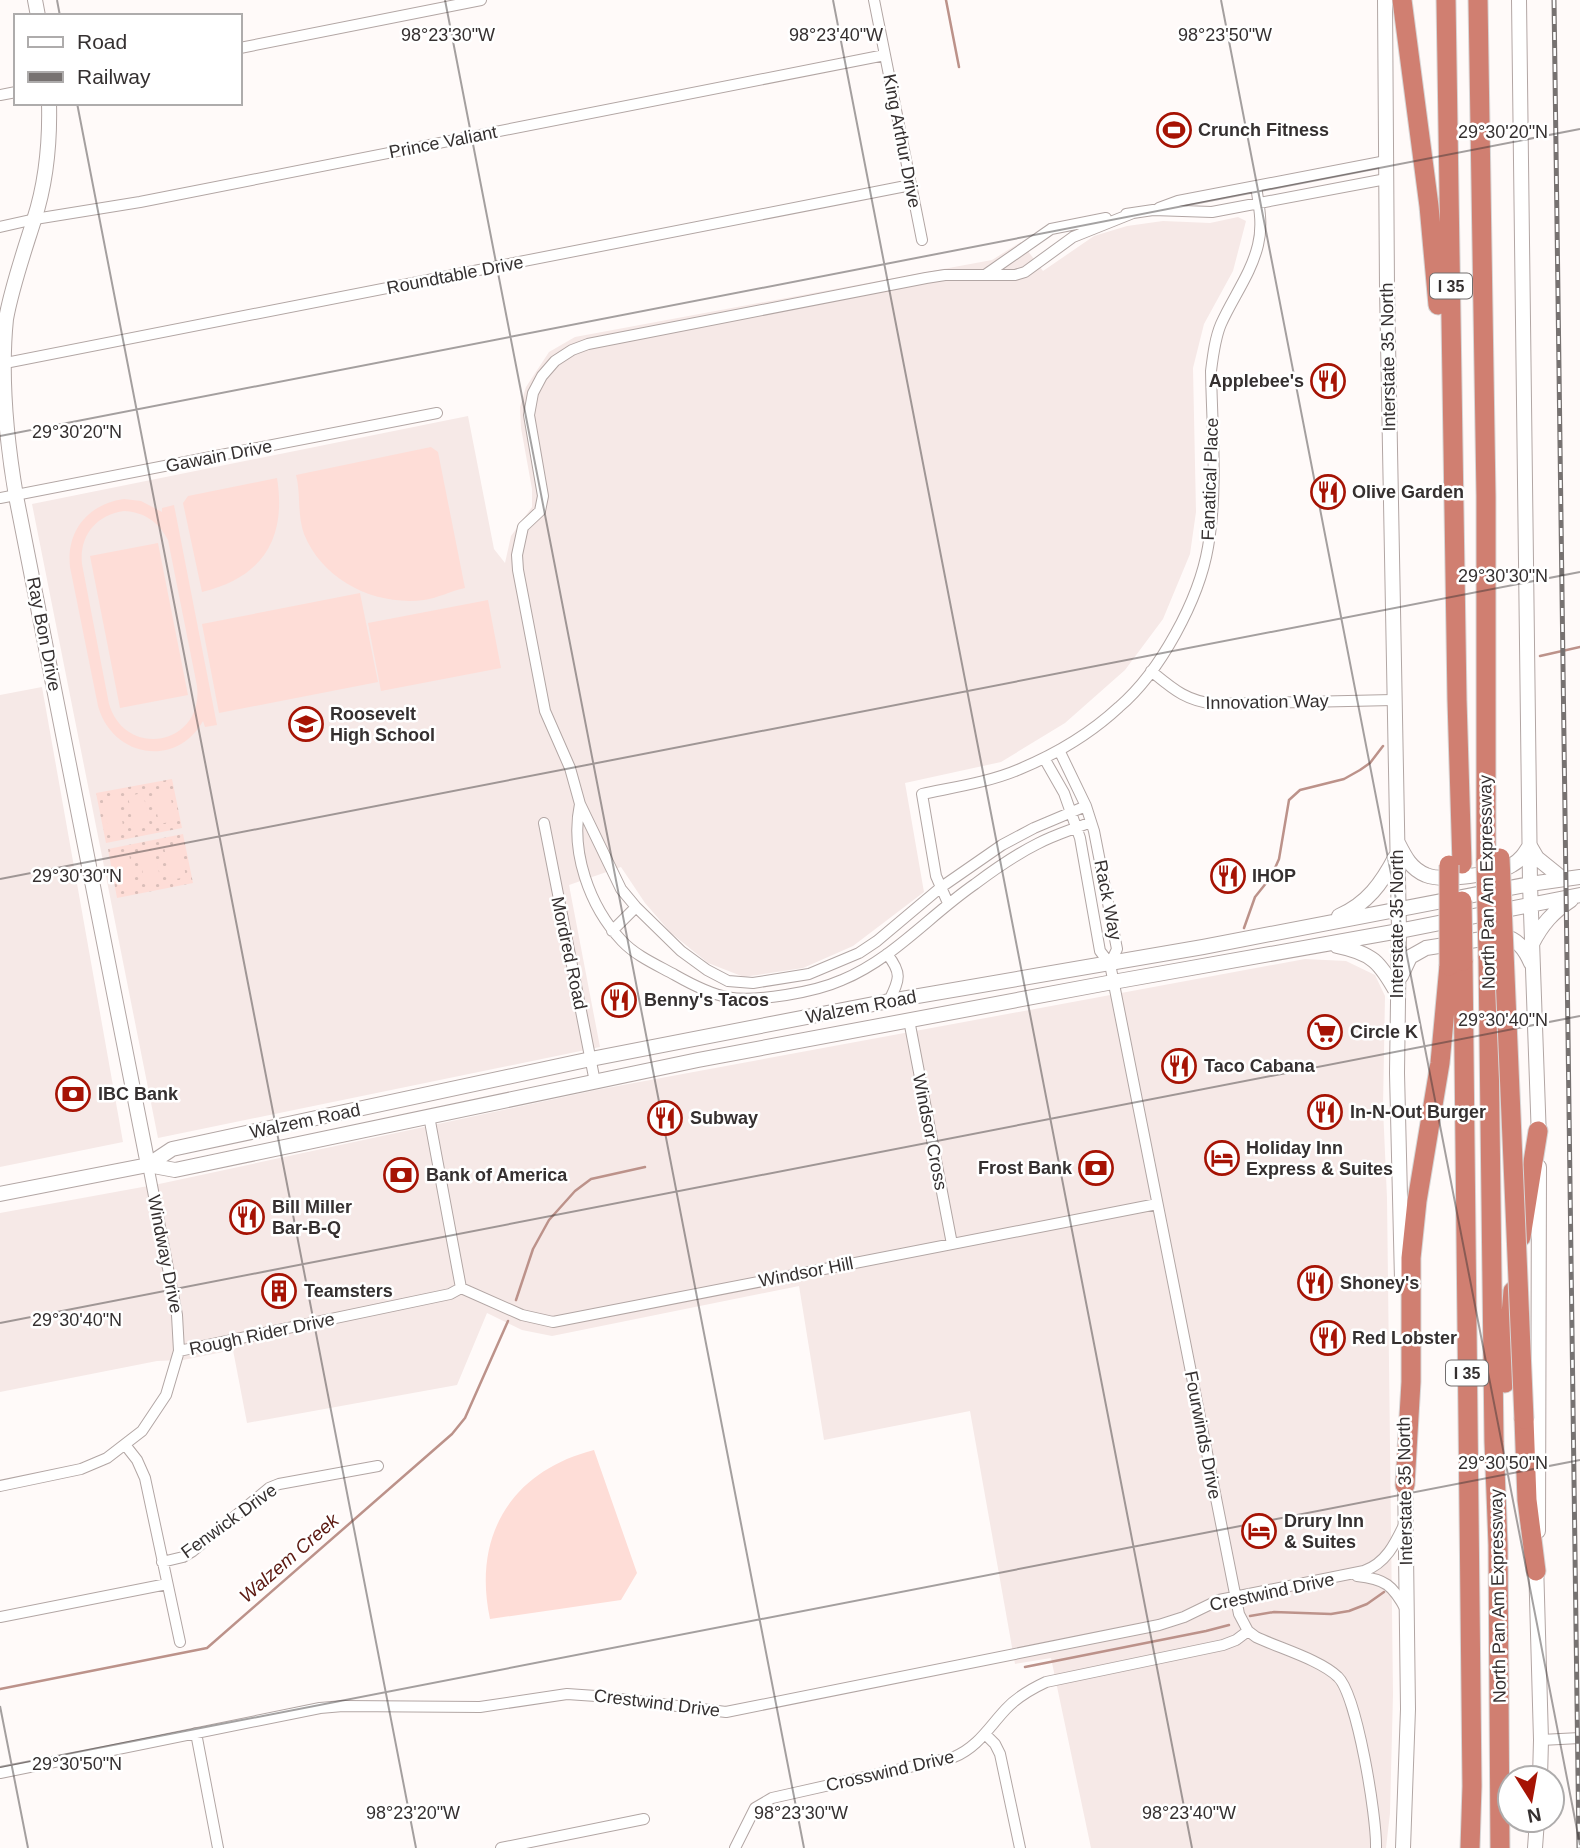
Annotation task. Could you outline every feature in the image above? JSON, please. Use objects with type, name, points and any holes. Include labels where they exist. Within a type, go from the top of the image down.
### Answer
[{"type":"highway","points":[[1402,0],[1437,275],[1441,420],[1455,572]]},
{"type":"highway","name":"North Pan Am Expressway","points":[[1446,0],[1457,700],[1456,964],[1472,1786],[1470,1848]]},
{"type":"highway","name":"North Pan Am Expressway","points":[[1478,0],[1486,596],[1493,860],[1488,957],[1500,1848]]},
{"type":"highway","points":[[1493,860],[1527,1500],[1536,1571]]},
{"type":"highway","points":[[1405,1485],[1411,1382],[1412,1246],[1456,964]]},
{"type":"highway","points":[[1498,1545],[1505,1460],[1507,1349],[1538,1131]]},
{"type":"main road","name":"Interstate 35 North","points":[[1385,0],[1393,700],[1399,931],[1397,1073],[1408,1614],[1403,1848]]},
{"type":"main road","points":[[1519,0],[1530,905],[1538,1131],[1540,1494],[1536,1571],[1540,1764]]},
{"type":"main road","name":"Ray Bon Drive","points":[[49,105],[48,154],[35,219],[6,318],[2,363],[3,417],[148,1165]]},
{"type":"main road","points":[[1322,925],[1369,898],[1384,878],[1396,848],[1413,868],[1439,879],[1501,870],[1523,858],[1530,845]]},
{"type":"main road","points":[[1530,845],[1537,858],[1563,879]]},
{"type":"main road","name":"Walzem Road","points":[[148,1165],[172,1149],[591,1059],[889,1001],[1110,964],[1530,884],[1580,877]]},
{"type":"main road","points":[[1532,946],[1539,929],[1555,911],[1579,895]]},
{"type":"main road","name":"Walzem Road","points":[[0,1194],[148,1165],[175,1170],[595,1082],[909,1020],[1399,931],[1579,895]]},
{"type":"main road","points":[[1397,994],[1402,972],[1410,957],[1436,945],[1507,937],[1524,948],[1532,964]]},
{"type":"main road","points":[[1329,944],[1356,950],[1374,958],[1383,968],[1397,994]]},
{"type":"main road","points":[[909,1020],[909,1012],[915,1007],[982,985]]},
{"type":"main road","points":[[429,1116],[438,1103],[501,1079]]},
{"type":"street","points":[[242,48],[481,0]]},
{"type":"street","name":"King Arthur Drive","points":[[874,0],[922,240]]},
{"type":"street","name":"Prince Valiant","points":[[0,227],[140,202],[885,55]]},
{"type":"street","points":[[1153,210],[1178,201],[1386,161]]},
{"type":"street","points":[[985,275],[1051,229],[1153,210],[1212,212],[1386,179]]},
{"type":"street","name":"Roundtable Drive","points":[[2,363],[911,186]]},
{"type":"street","name":"Fanatical Place","points":[[940,888],[922,794],[1018,770],[1090,731],[1122,706],[1151,671],[1177,629],[1197,587],[1208,549],[1212,515],[1211,371],[1214,349],[1220,326],[1249,271],[1259,244],[1261,219],[1256,186]]},
{"type":"street","points":[[1086,806],[1002,845],[940,888],[859,953],[809,974],[753,983],[728,981],[681,951],[636,908],[604,858],[591,823],[580,804],[570,768],[545,711],[517,562],[523,527],[540,511],[543,496],[529,415],[533,393],[542,376],[555,361],[572,350],[588,344],[926,278],[945,275],[1015,275],[1033,267],[1073,237],[1133,213]]},
{"type":"street","points":[[1022,250],[1033,267]]},
{"type":"street","name":"Gawain Drive","points":[[0,498],[437,413]]},
{"type":"street","name":"Innovation Way","points":[[1151,671],[1177,692],[1195,702],[1215,704],[1393,700]]},
{"type":"street","name":"Rack Way","points":[[1044,758],[1071,812],[1100,951],[1110,964],[1117,948],[1091,822],[1059,750]]},
{"type":"street","points":[[580,804],[576,823],[582,869],[612,930],[628,948],[712,995],[735,1000],[758,1000],[812,990],[842,981],[887,954],[948,903],[1008,861],[1039,843],[1091,822]]},
{"type":"street","name":"Mordred Road","points":[[544,823],[595,1082]]},
{"type":"street","points":[[582,869],[604,858]]},
{"type":"street","points":[[940,888],[948,903]]},
{"type":"street","points":[[612,930],[636,908]]},
{"type":"street","points":[[887,954],[899,974],[889,1001]]},
{"type":"street","name":"Fourwinds Drive","points":[[1110,964],[1234,1597],[1239,1615],[1248,1631]]},
{"type":"street","name":"Windsor Cross","points":[[909,1020],[952,1244]]},
{"type":"street","points":[[429,1116],[461,1288]]},
{"type":"street","name":"Windway Drive","points":[[0,1486],[81,1469],[107,1458],[126,1446],[142,1431],[159,1408],[171,1382],[179,1351],[177,1315],[148,1165]]},
{"type":"street","name":"Windsor Hill","points":[[461,1288],[522,1315],[553,1322],[1157,1204]]},
{"type":"street","name":"Rough Rider Drive","points":[[179,1351],[450,1294],[461,1288]]},
{"type":"street","points":[[126,1446],[138,1460],[145,1478],[180,1642]]},
{"type":"street","name":"Fenwick Drive","points":[[162,1562],[183,1557],[193,1551],[269,1488],[378,1466]]},
{"type":"street","name":"Crestwind Drive","points":[[0,1773],[343,1706],[480,1707],[557,1695],[597,1696],[726,1712],[1159,1625],[1184,1617],[1208,1604],[1234,1597],[1347,1576],[1380,1563],[1396,1541],[1406,1520]]},
{"type":"street","name":"Crestwind Drive","points":[[1347,1576],[1377,1578],[1385,1582],[1398,1594],[1408,1614]]},
{"type":"street","points":[[0,1617],[167,1584]]},
{"type":"street","points":[[1248,1631],[1265,1642],[1329,1670],[1347,1688],[1372,1799],[1376,1848]]},
{"type":"street","name":"Crosswind Drive","points":[[735,1848],[755,1808],[772,1798],[936,1763],[967,1752],[1016,1700],[1046,1682],[1223,1645],[1248,1631]]},
{"type":"street","points":[[195,1733],[218,1848]]},
{"type":"street","points":[[986,1734],[1000,1754],[1020,1848]]},
{"type":"street","points":[[1541,1740],[1580,1738]]},
{"type":"street","points":[[501,1848],[644,1819]]},
{"type":"shaded area","points":[[1238,217],[1246,221],[1233,271],[1204,324],[1193,368],[1196,512],[1190,554],[1163,619],[1125,670],[1065,723],[1001,762],[905,783],[924,892],[853,946],[803,968],[744,977],[708,963],[671,933],[645,903],[621,867],[569,885],[600,1047],[158,1138],[32,504],[468,416],[494,549],[505,563],[511,536],[532,507],[532,489],[521,428],[520,407],[526,387],[549,352],[575,337],[992,260],[1021,242],[1043,271],[1094,236],[1127,226],[1163,221],[1210,223]]},
{"type":"shaded area","points":[[431,447],[438,452],[465,588],[429,599],[406,601],[370,594],[337,577],[313,551],[304,534],[296,475]]},
{"type":"shaded area","points":[[277,478],[278,520],[266,553],[240,577],[223,586],[202,592],[183,503],[188,496]]},
{"type":"shaded area","points":[[124,499],[141,501],[162,512],[162,508],[174,505],[217,725],[205,727],[203,721],[191,736],[177,746],[162,751],[146,751],[130,746],[117,737],[105,723],[98,706],[70,567],[70,554],[76,531],[82,521],[90,513],[111,502]],"holes":[[[124,511],[138,513],[150,519],[168,540],[197,686],[196,706],[189,722],[177,732],[162,738],[146,738],[131,733],[118,722],[109,704],[82,564],[83,544],[91,528],[105,517]]]},
{"type":"shaded area","points":[[158,543],[188,695],[120,708],[90,556]]},
{"type":"shaded area","points":[[360,593],[378,682],[219,713],[202,624]]},
{"type":"shaded area","points":[[488,600],[501,668],[381,691],[368,623]]},
{"type":"shaded area","points":[[42,687],[123,1142],[0,1167],[0,695]]},
{"type":"shaded area","points":[[172,779],[182,828],[106,843],[96,793]]},
{"type":"shaded area","points":[[169,788],[175,821],[159,824],[153,791]]},
{"type":"shaded area","points":[[143,793],[150,826],[134,829],[128,796]]},
{"type":"shaded area","points":[[118,798],[124,831],[109,834],[103,801]]},
{"type":"shaded area","points":[[183,834],[193,883],[117,898],[108,849]]},
{"type":"shaded area","points":[[180,844],[186,877],[171,880],[164,847]]},
{"type":"shaded area","points":[[154,849],[161,882],[145,885],[139,852]]},
{"type":"shaded area","points":[[129,854],[135,887],[120,890],[113,857]]},
{"type":"shaded area","points":[[1305,959],[1346,961],[1375,975],[1385,996],[1383,1108],[1387,1198],[1393,1694],[1390,1813],[1386,1848],[1091,1848],[1051,1658],[1015,1664],[970,1411],[824,1440],[799,1286],[552,1336],[522,1330],[487,1313],[457,1385],[247,1423],[233,1350],[183,1360],[157,1361],[0,1392],[0,1213],[159,1184],[596,1090]]},
{"type":"shaded area","points":[[594,1450],[637,1573],[621,1600],[490,1619],[486,1588],[487,1560],[493,1534],[504,1511],[520,1491],[541,1473],[565,1460]]},
{"type":"waterway","points":[[946,0],[959,67]]},
{"type":"waterway","name":"Walzem Creek","points":[[1540,656],[1580,647]]},
{"type":"waterway","name":"Walzem Creek","points":[[1244,928],[1255,897],[1271,877],[1279,859],[1289,800],[1300,790],[1344,779],[1360,770],[1370,763],[1383,746]]},
{"type":"waterway","name":"Walzem Creek","points":[[516,1300],[533,1249],[549,1220],[575,1191],[591,1179],[645,1167]]},
{"type":"waterway","name":"Walzem Creek","points":[[0,1689],[207,1648],[452,1434],[465,1418],[508,1321]]},
{"type":"waterway","points":[[1250,1616],[1274,1612],[1331,1614],[1349,1611],[1367,1604],[1384,1592]]},
{"type":"waterway","points":[[1025,1667],[1229,1625]]},
{"type":"railway","points":[[1554,0],[1579,1848]]},
{"type":"place","name":"Crunch Fitness","points":[[1174,130]]},
{"type":"place","name":"Applebee's","points":[[1328,381]]},
{"type":"place","name":"Olive Garden","points":[[1328,492]]},
{"type":"place","name":"Roosevelt High School","points":[[306,724]]},
{"type":"place","name":"IHOP","points":[[1228,876]]},
{"type":"place","name":"Benny's Tacos","points":[[619,1000]]},
{"type":"place","name":"Circle K","points":[[1325,1032]]},
{"type":"place","name":"Taco Cabana","points":[[1179,1066]]},
{"type":"place","name":"IBC Bank","points":[[73,1094]]},
{"type":"place","name":"In-N-Out Burger","points":[[1325,1112]]},
{"type":"place","name":"Subway","points":[[665,1118]]},
{"type":"place","name":"Holiday Inn Express & Suites","points":[[1222,1158]]},
{"type":"place","name":"Frost Bank","points":[[1096,1168]]},
{"type":"place","name":"Bank of America","points":[[401,1175]]},
{"type":"place","name":"Bill Miller Bar-B-Q","points":[[247,1217]]},
{"type":"place","name":"Shoney's","points":[[1315,1283]]},
{"type":"place","name":"Teamsters","points":[[279,1291]]},
{"type":"place","name":"Red Lobster","points":[[1328,1338]]},
{"type":"place","name":"Drury Inn & Suites","points":[[1259,1531]]}]
